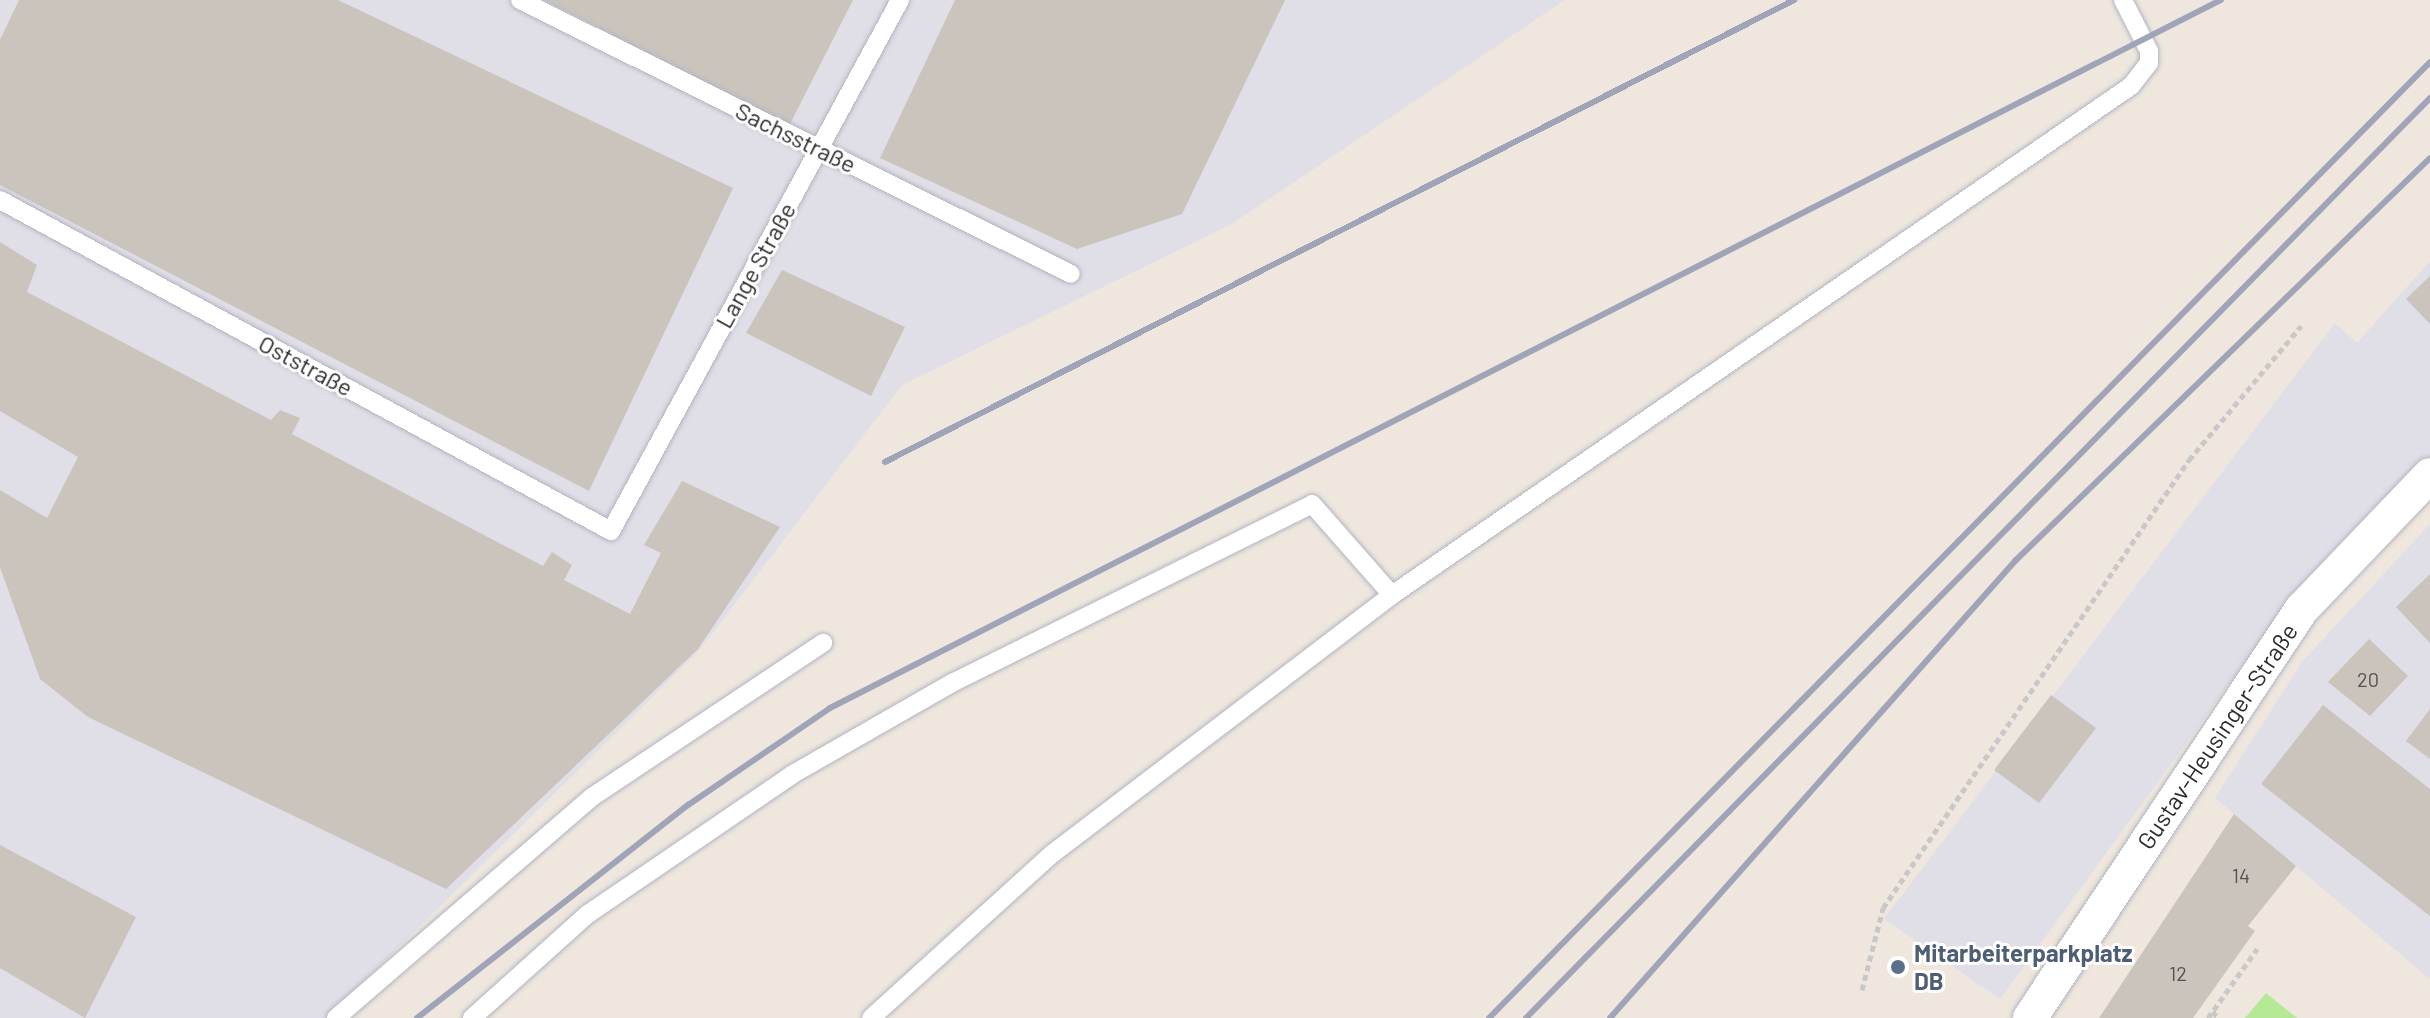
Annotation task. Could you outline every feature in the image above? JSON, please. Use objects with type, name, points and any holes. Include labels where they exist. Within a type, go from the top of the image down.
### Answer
[{"type":"street","name":"Gustav-Heusinger-Straße","points":[[2030,1018],[2302,609],[2430,475]]},
{"type":"lane","name":"Sachsstraße","points":[[520,0],[1071,274]]},
{"type":"lane","name":"Lange Straße","points":[[611,531],[900,0]]},
{"type":"lane","points":[[871,1018],[1052,854],[1392,595],[2131,86],[2149,63],[2149,51],[2123,0]]},
{"type":"lane","name":"Oststraße","points":[[0,200],[611,531]]},
{"type":"lane","points":[[472,1018],[588,914],[793,774],[952,683],[1312,504],[1392,595]]},
{"type":"lane","points":[[336,1018],[592,797],[823,643]]},
{"type":"path","points":[[1862,990],[1883,908],[2180,472],[2301,326]]},
{"type":"path","points":[[2220,1018],[2210,1015],[2257,949]]},
{"type":"shaded area","points":[[0,0],[1565,0],[1230,225],[902,385],[699,651],[327,1018],[0,1018]]},
{"type":"shaded area","points":[[2430,261],[2430,461],[2299,588],[2000,999],[1884,919],[2335,323],[2357,343]]},
{"type":"shaded area","points":[[2430,524],[2430,979],[2215,798],[2302,662]]},
{"type":"green space","points":[[2266,993],[2297,1018],[2245,1018]]},
{"type":"building","points":[[19,0],[338,0],[733,188],[589,491],[0,185],[0,40]]},
{"type":"building","points":[[544,0],[853,0],[790,124]]},
{"type":"building","points":[[955,0],[1285,0],[1182,214],[1077,249],[880,158]]},
{"type":"building","points":[[0,242],[37,265],[27,292],[271,420],[280,410],[300,418],[292,434],[543,566],[552,552],[572,565],[564,580],[630,614],[661,553],[644,545],[682,481],[780,527],[698,649],[446,889],[88,717],[40,679],[0,567],[0,490],[47,518],[78,457],[0,411]]},
{"type":"building","points":[[782,270],[905,327],[871,396],[746,333]]},
{"type":"building","points":[[2430,276],[2430,324],[2406,299]]},
{"type":"building","points":[[2430,574],[2430,643],[2396,607]]},
{"type":"building","points":[[2369,639],[2408,676],[2370,716],[2328,682]]},
{"type":"building","points":[[2051,695],[2096,728],[2039,803],[1994,770]]},
{"type":"building","points":[[2323,705],[2430,789],[2430,916],[2261,784]]},
{"type":"building","points":[[2430,709],[2430,759],[2406,741]]},
{"type":"building","points":[[2234,814],[2296,866],[2248,926],[2255,931],[2193,1018],[2099,1018]]},
{"type":"building","points":[[0,845],[136,917],[85,1018],[0,968]]},
{"type":"railway","points":[[885,462],[1794,0]]},
{"type":"railway","points":[[417,1018],[688,805],[830,708],[2221,0]]},
{"type":"railway","points":[[1489,1018],[2430,62]]},
{"type":"railway","points":[[1526,1018],[2430,98]]},
{"type":"railway","points":[[1610,1018],[2015,561],[2430,158]]},
{"type":"place","name":"Mitarbeiterparkplatz DB","points":[[1898,967]]}]
